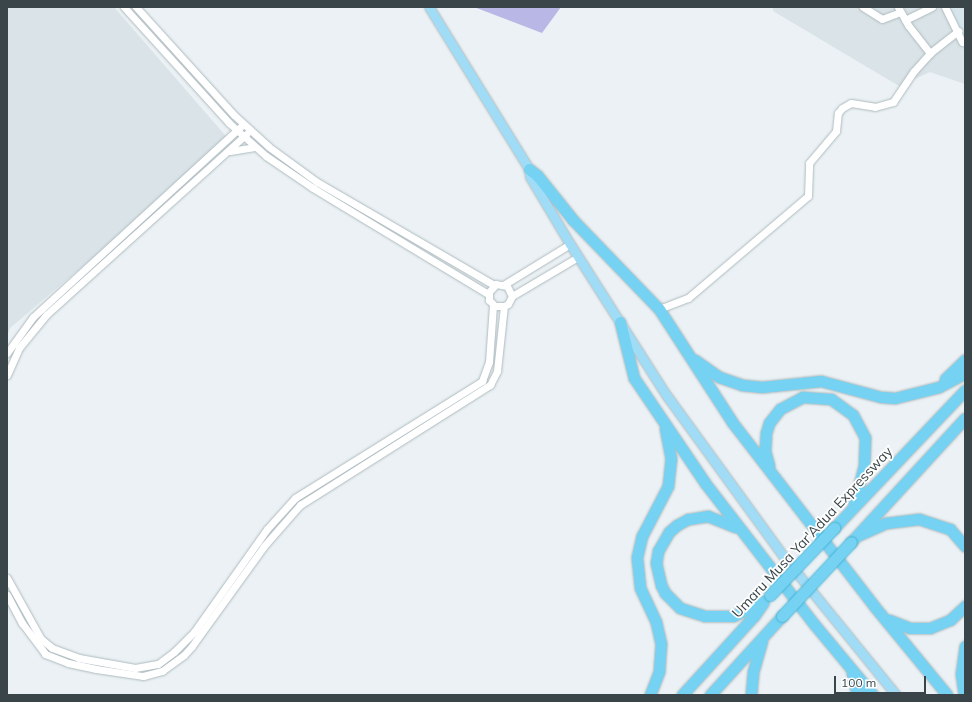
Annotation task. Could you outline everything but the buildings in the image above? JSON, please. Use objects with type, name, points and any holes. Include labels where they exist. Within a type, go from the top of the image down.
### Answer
[{"type":"highway","points":[[529,169],[537,175],[573,220],[659,309],[732,422],[947,695]]},
{"type":"highway","points":[[620,322],[634,378],[740,530],[852,672],[873,695]]},
{"type":"highway","points":[[692,358],[719,377],[752,386],[821,380],[875,396],[895,398],[931,389],[965,373]]},
{"type":"highway","points":[[931,389],[965,360]]},
{"type":"highway","name":"Umaru Musa Yar'Adua Expressway","points":[[682,695],[754,616],[767,598],[965,390]]},
{"type":"highway","points":[[771,473],[765,442],[769,424],[774,416],[788,403],[803,397],[831,399],[853,415],[865,438],[866,457],[853,508]]},
{"type":"highway","points":[[710,695],[965,418]]},
{"type":"highway","points":[[650,695],[659,671],[661,644],[656,622],[640,587],[637,557],[642,536],[664,496],[670,476],[670,450],[663,420]]},
{"type":"highway","points":[[740,530],[729,522],[708,516],[688,519],[677,525],[669,532],[658,551],[656,563],[660,585],[665,593],[680,608],[705,616],[733,616],[767,598]]},
{"type":"highway","points":[[853,539],[886,523],[919,519],[950,529],[965,546]]},
{"type":"highway","points":[[886,619],[910,628],[930,628],[950,620],[965,606]]},
{"type":"highway","points":[[751,695],[753,672],[762,638]]},
{"type":"highway","points":[[964,695],[961,674],[965,646]]},
{"type":"highway","points":[[852,672],[857,695]]},
{"type":"main road","points":[[429,7],[529,169],[530,176],[578,257],[702,448],[831,617],[896,695]]},
{"type":"street","points":[[7,578],[41,639],[52,648],[79,658],[135,668],[153,666],[166,658],[194,632],[278,516],[301,494],[399,431],[477,385],[488,370],[493,329],[493,304],[488,294],[313,188],[255,147],[229,123],[124,7]]},
{"type":"street","points":[[136,7],[243,124],[269,147],[317,182],[494,285],[505,284],[570,244]]},
{"type":"street","points":[[863,7],[882,19],[899,10],[930,53]]},
{"type":"street","points":[[905,20],[932,7]]},
{"type":"street","points":[[945,7],[962,42]]},
{"type":"street","points":[[659,309],[688,298],[745,247],[808,196],[809,163],[836,131],[838,113],[851,104],[875,107],[893,102],[914,71],[930,53],[958,32]]},
{"type":"street","points":[[227,141],[230,132],[229,123]]},
{"type":"street","points":[[7,353],[33,317],[227,141],[243,124]]},
{"type":"street","points":[[7,374],[24,342],[46,315],[228,152],[250,130]]},
{"type":"street","points":[[228,152],[255,147]]},
{"type":"street","points":[[421,254],[425,246]]},
{"type":"street","points":[[493,304],[504,306],[508,304],[512,296],[578,257]]},
{"type":"street","points":[[505,284],[509,288],[512,296]]},
{"type":"street","points":[[488,294],[494,285]]},
{"type":"street","points":[[7,595],[38,646],[45,654],[59,660],[96,669],[142,676],[155,674],[171,665],[192,646],[292,512],[350,472],[486,389],[495,376],[504,306]]},
{"type":"street","points":[[457,397],[462,405]]},
{"type":"street","points":[[399,431],[403,439]]},
{"type":"street","points":[[346,464],[350,472]]},
{"type":"street","points":[[166,658],[171,665]]},
{"type":"shaded area","points":[[7,7],[114,7],[230,141],[10,328],[7,336]]},
{"type":"shaded area","points":[[474,7],[561,7],[542,33]]},
{"type":"shaded area","points":[[773,7],[965,7],[965,84],[930,72],[899,86],[773,11]]},
{"type":"shaded area","points":[[950,7],[965,7],[965,38]]}]
